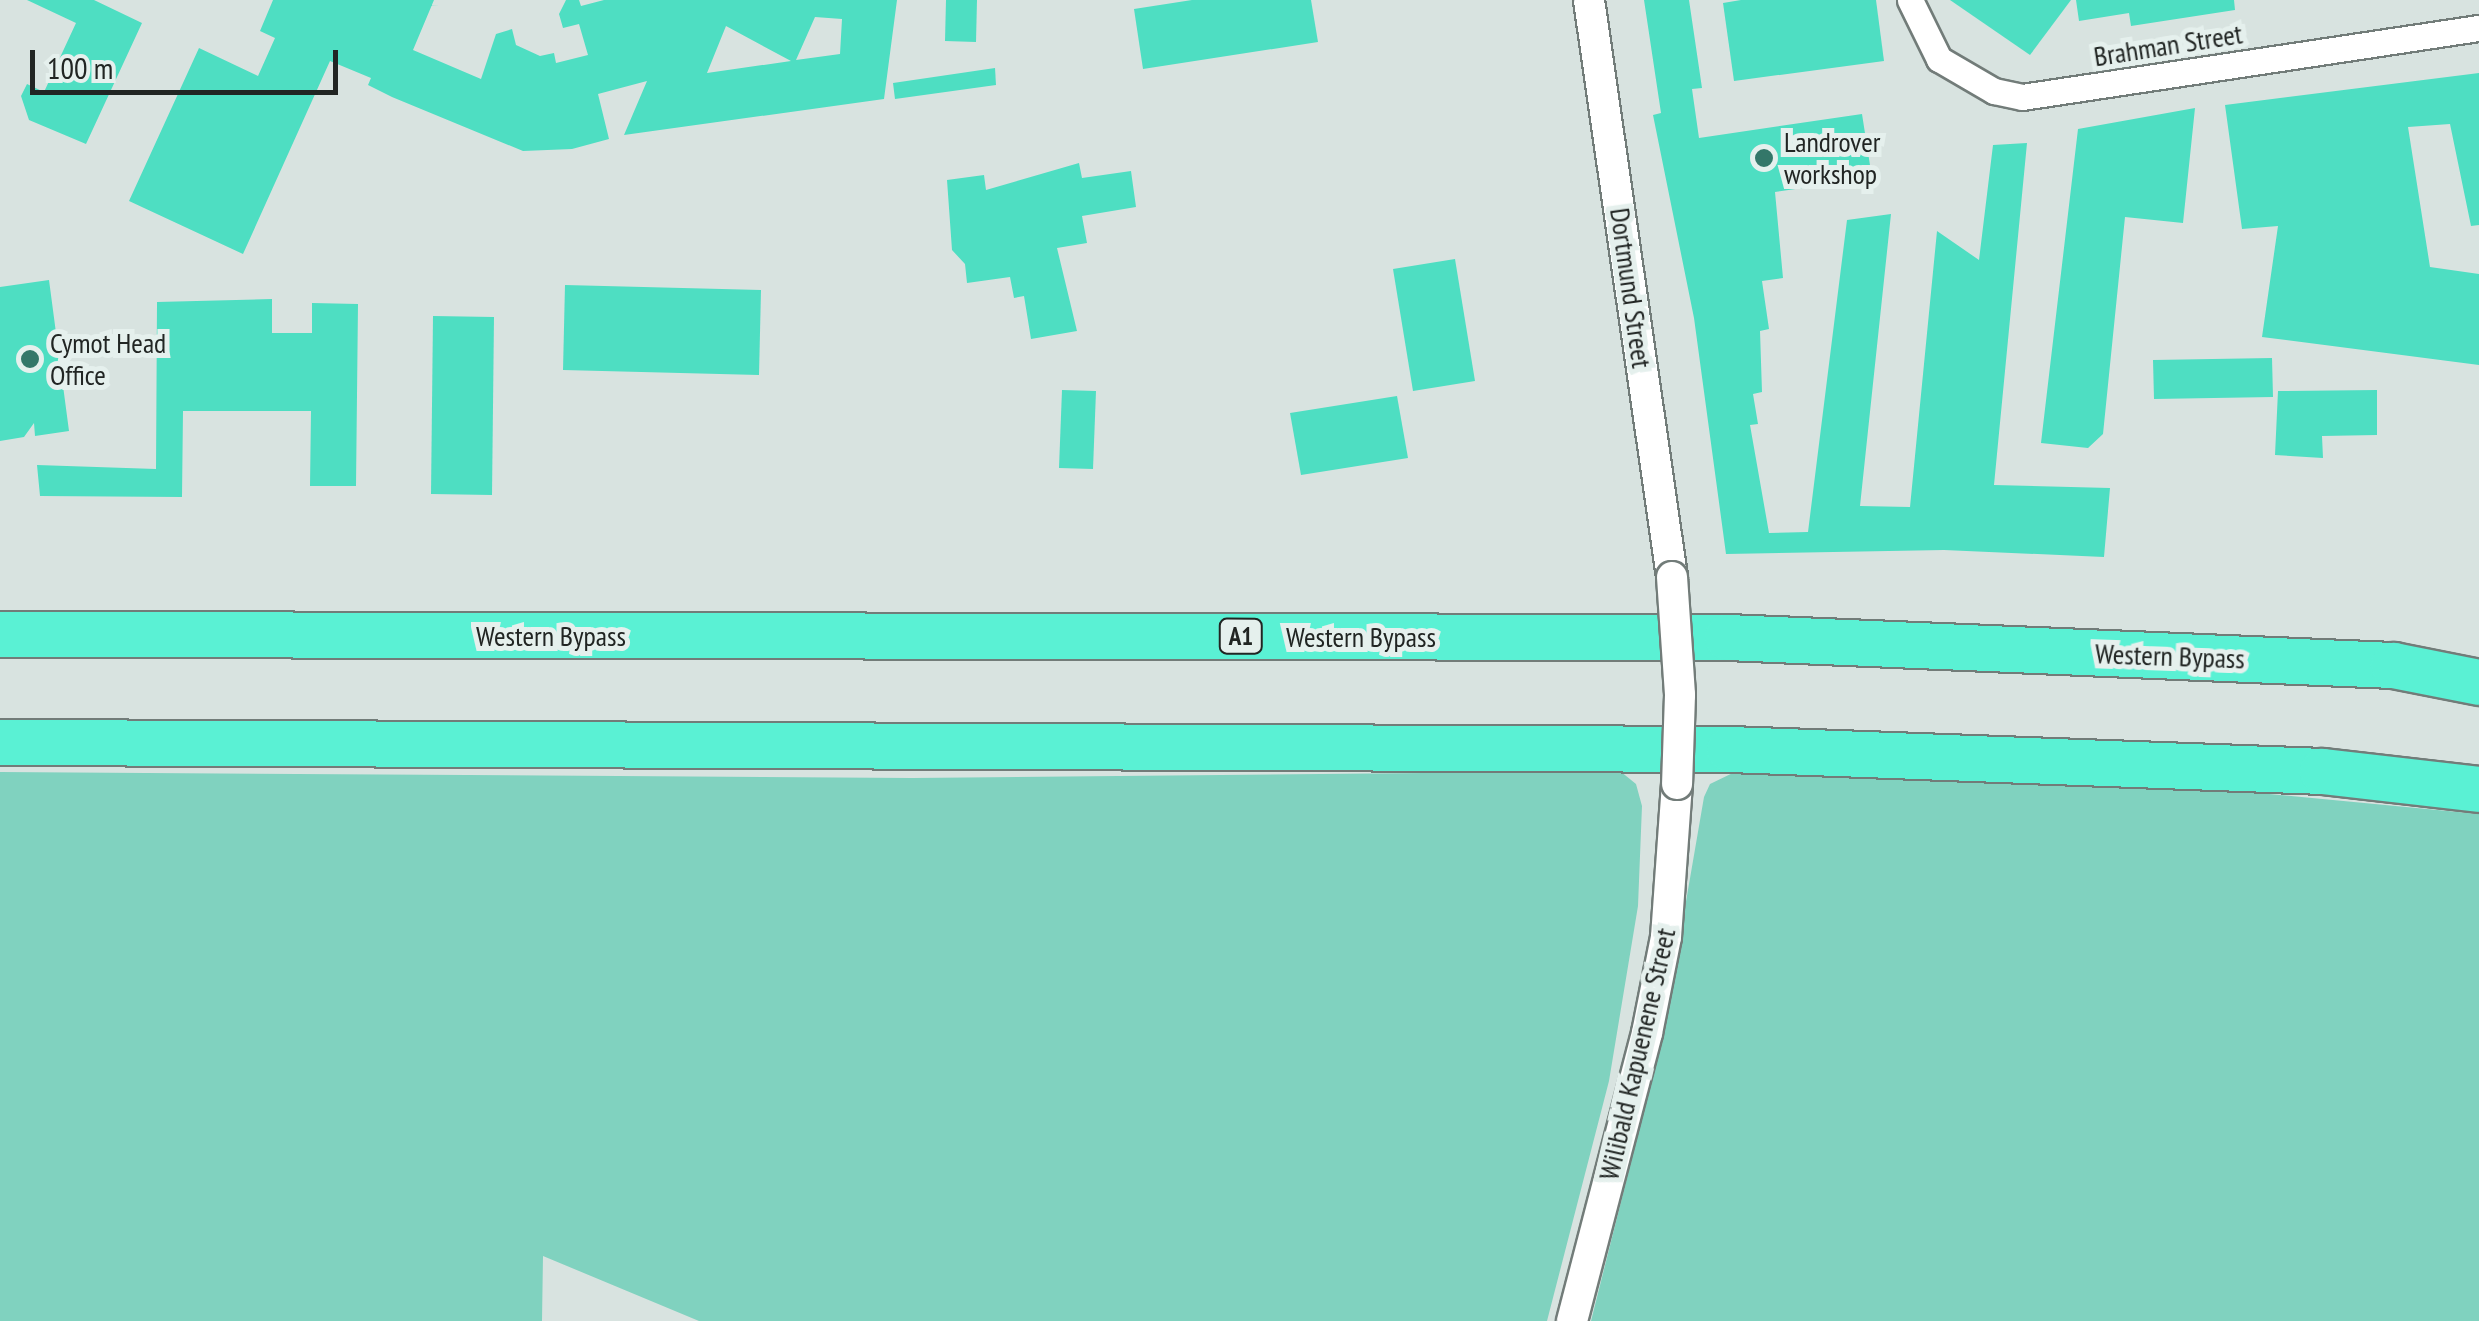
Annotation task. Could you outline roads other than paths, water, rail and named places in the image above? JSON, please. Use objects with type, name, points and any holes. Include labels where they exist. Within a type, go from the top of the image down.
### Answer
[{"type":"highway","name":"Western Bypass","points":[[0,634],[1726,637],[2394,665],[2479,682]]},
{"type":"highway","points":[[2394,665],[2479,672]]},
{"type":"highway","points":[[0,742],[1748,750],[2322,771],[2479,789]]},
{"type":"street","name":"Dortmund Street","points":[[1589,0],[1672,577],[1680,695],[1676,784]]},
{"type":"street","name":"Brahman Street","points":[[1910,0],[1939,59],[1994,91],[2022,96],[2479,28]]},
{"type":"street","name":"Wilibald Kapuenene Street","points":[[1572,1321],[1648,1033],[1666,937],[1676,784]]},
{"type":"place","name":"Landrover workshop","points":[[1764,158]]},
{"type":"place","name":"Cymot Head Office","points":[[30,359]]}]
